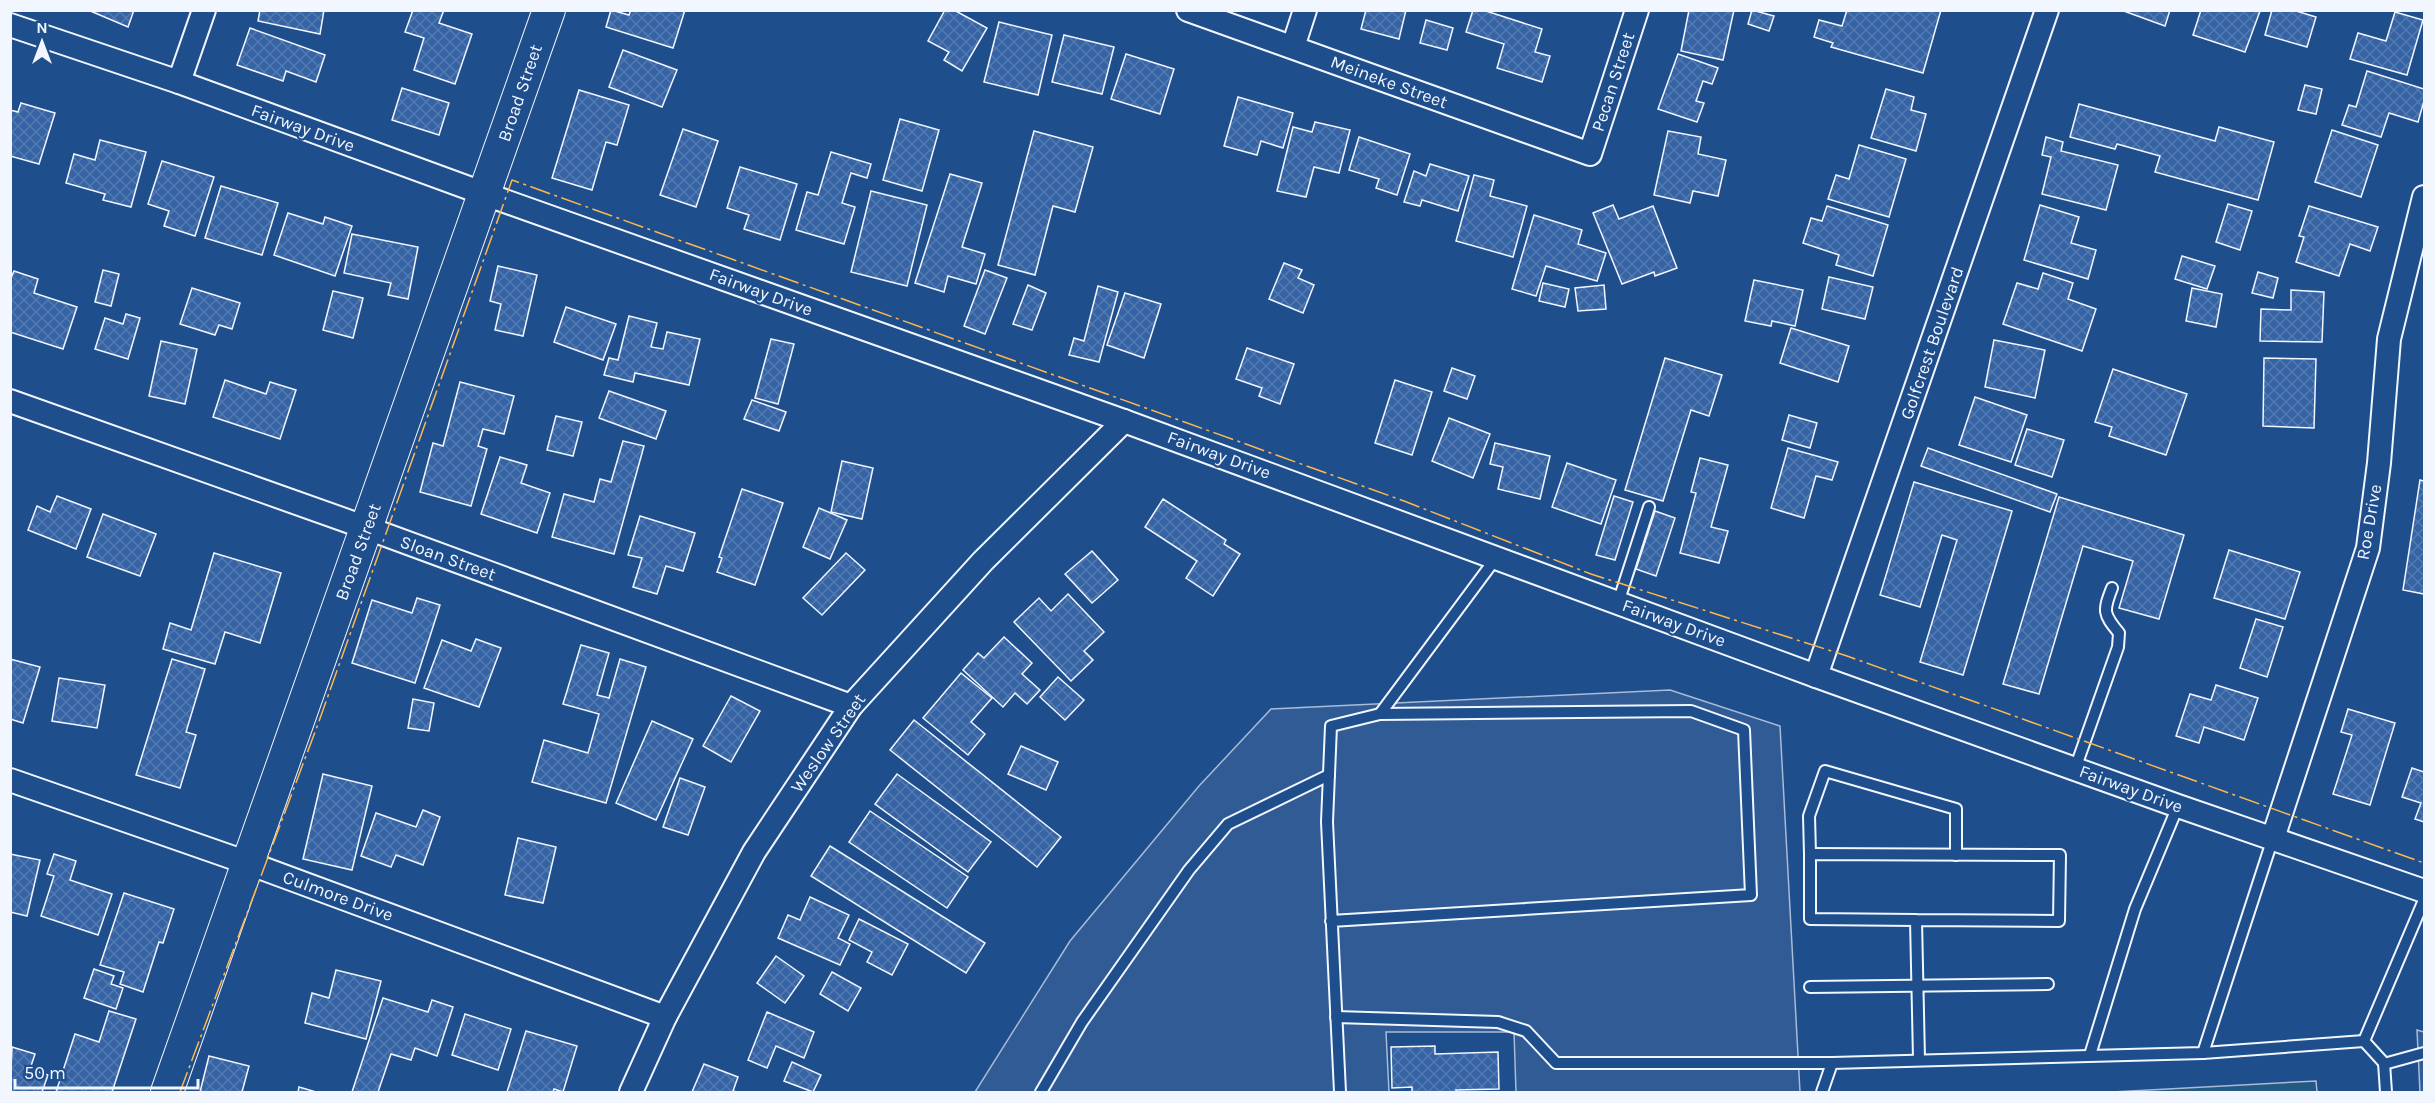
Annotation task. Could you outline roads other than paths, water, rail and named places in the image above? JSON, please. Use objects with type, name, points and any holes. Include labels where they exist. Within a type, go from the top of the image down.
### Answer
[{"type":"street","points":[[179,82],[204,10]]},
{"type":"street","name":"Broad Street","points":[[167,1092],[549,10]]},
{"type":"street","name":"Meineke Street","points":[[1188,10],[1590,154]]},
{"type":"street","points":[[1293,47],[1305,10]]},
{"type":"street","name":"Pecan Street","points":[[1590,154],[1637,10]]},
{"type":"street","name":"Golfcrest Boulevard","points":[[1816,676],[2047,10]]},
{"type":"street","name":"Fairway Drive","points":[[10,25],[179,82],[485,194],[1124,421],[1816,676],[2178,806],[2424,891]]},
{"type":"street","name":"Roe Drive","points":[[2273,837],[2368,548],[2379,463],[2389,339],[2424,197]]},
{"type":"street","name":"Sloan Street","points":[[10,401],[367,528],[851,706]]},
{"type":"street","name":"Weslow Street","points":[[631,1092],[664,1017],[754,852],[851,706],[983,561],[1124,421]]},
{"type":"street","name":"Culmore Drive","points":[[10,780],[248,863],[664,1017]]},
{"type":"lane","points":[[1618,603],[1649,507]]},
{"type":"lane","points":[[1380,714],[1496,558]]},
{"type":"lane","points":[[2076,769],[2118,647],[2119,633],[2107,619],[2104,608],[2112,588]]},
{"type":"lane","points":[[1331,921],[1751,896],[1744,730],[1691,711],[1380,714],[1331,726],[1327,822],[1331,921],[1340,1092]]},
{"type":"lane","points":[[1810,854],[1956,855],[2060,855],[2059,921],[1810,919],[1809,816],[1825,771],[1956,809],[1956,855]]},
{"type":"lane","points":[[1041,1092],[1082,1022],[1189,870],[1228,824],[1329,775]]},
{"type":"lane","points":[[2090,1055],[2135,909],[2178,806]]},
{"type":"lane","points":[[2203,1053],[2273,837]]},
{"type":"lane","points":[[2364,1041],[2424,900]]},
{"type":"lane","points":[[1916,920],[1919,1059]]},
{"type":"lane","points":[[1810,987],[2048,984]]},
{"type":"lane","points":[[1336,1017],[1498,1022],[1526,1031],[1556,1063],[1832,1063],[2203,1053],[2364,1041]]},
{"type":"lane","points":[[2364,1041],[2384,1064],[2386,1092]]},
{"type":"lane","points":[[2384,1064],[2424,1053]]},
{"type":"lane","points":[[1822,1092],[1832,1063]]}]
